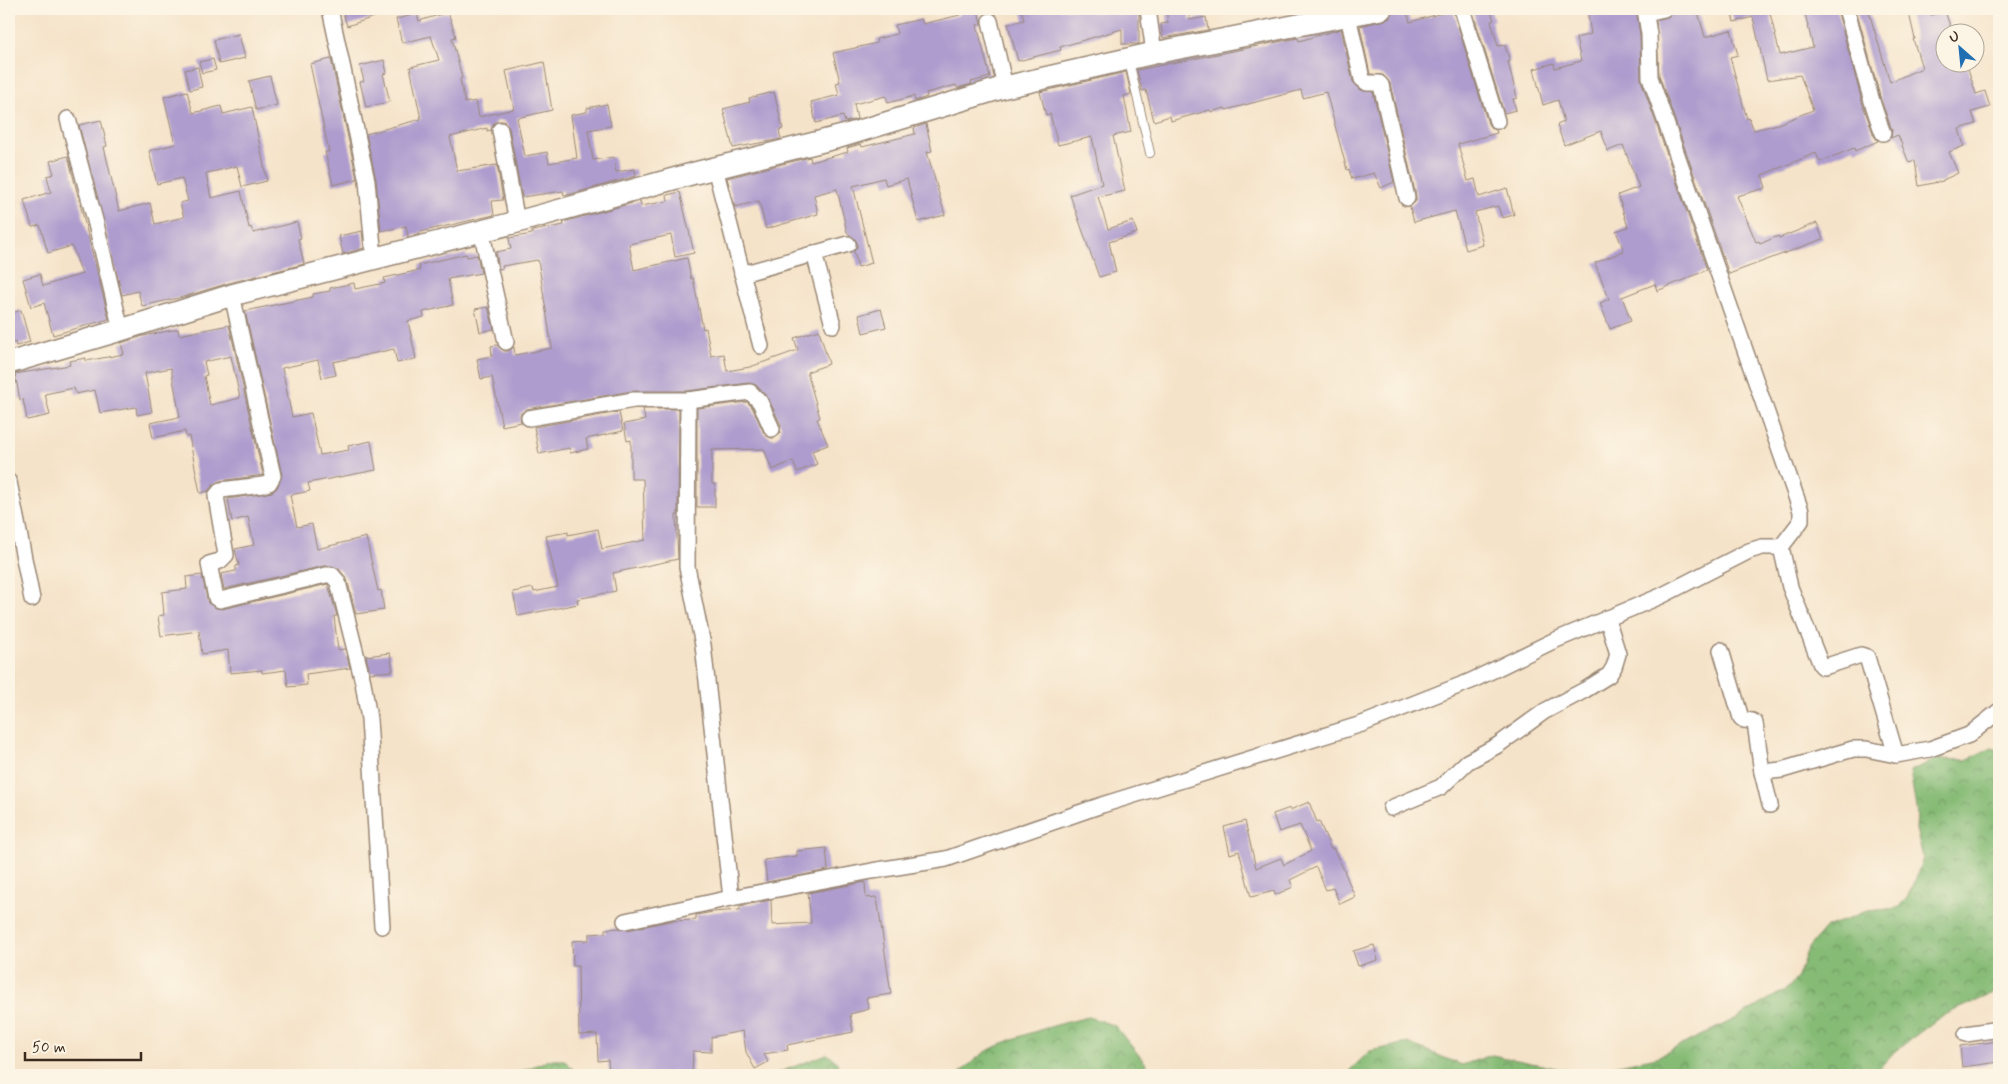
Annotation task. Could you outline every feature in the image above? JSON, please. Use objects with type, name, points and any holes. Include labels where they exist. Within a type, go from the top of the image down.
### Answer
[{"type":"street","points":[[330,9],[367,181],[374,258]]},
{"type":"street","points":[[1148,9],[1154,53]]},
{"type":"street","points":[[9,363],[232,295],[843,136],[1005,87],[1154,53],[1381,9]]},
{"type":"street","points":[[1462,9],[1497,121]]},
{"type":"street","points":[[1664,9],[1646,11],[1650,77],[1801,511],[1800,521],[1781,547],[1790,587],[1823,667],[1860,655],[1866,658],[1896,755]]},
{"type":"street","points":[[1846,9],[1868,95],[1883,133]]},
{"type":"street","points":[[1348,16],[1362,79],[1367,83],[1379,83],[1381,85],[1407,198]]},
{"type":"street","points":[[990,21],[1005,87]]},
{"type":"street","points":[[68,119],[96,224],[121,330]]},
{"type":"street","points":[[500,130],[517,222]]},
{"type":"street","points":[[715,168],[761,346]]},
{"type":"street","points":[[481,230],[506,342]]},
{"type":"street","points":[[742,274],[848,244]]},
{"type":"street","points":[[814,253],[834,325]]},
{"type":"street","points":[[232,295],[273,476],[269,483],[221,490],[216,496],[226,555],[220,561],[209,564],[216,598],[220,600],[326,575],[332,575],[338,582],[369,719],[382,926]]},
{"type":"street","points":[[529,418],[634,400],[688,400],[750,392],[760,402],[772,429]]},
{"type":"street","points":[[688,400],[687,567],[703,645],[731,898]]},
{"type":"street","points":[[9,482],[32,598]]},
{"type":"street","points":[[625,922],[731,898],[946,858],[1102,805],[1362,724],[1471,681],[1551,642],[1661,596],[1748,551],[1762,547],[1781,547]]},
{"type":"street","points":[[1391,808],[1441,787],[1467,762],[1498,745],[1545,711],[1609,675],[1618,654],[1607,618]]},
{"type":"street","points":[[1722,650],[1741,718],[1755,723],[1762,772],[1770,805]]},
{"type":"street","points":[[1762,772],[1782,770],[1853,749],[1866,748],[1896,755],[1930,749],[1969,735],[1999,711]]},
{"type":"street","points":[[1966,1034],[1999,1029]]},
{"type":"lane","points":[[1129,59],[1150,153]]},
{"type":"green space","points":[[1992,748],[1999,750],[1999,991],[1940,1017],[1895,1051],[1873,1075],[1345,1075],[1370,1051],[1408,1043],[1462,1065],[1492,1055],[1581,1073],[1657,1057],[1737,1018],[1788,988],[1798,977],[1808,948],[1826,927],[1867,911],[1898,908],[1907,897],[1914,884],[1923,857],[1916,829],[1917,814],[1910,771],[1937,759],[1966,760]]},
{"type":"green space","points":[[1089,1017],[1115,1026],[1155,1075],[957,1075],[984,1053],[1020,1036]]},
{"type":"green space","points":[[827,1054],[836,1061],[842,1075],[772,1075]]},
{"type":"green space","points":[[549,1060],[564,1060],[579,1075],[512,1075]]},
{"type":"building","points":[[342,9],[391,9],[392,11],[347,26]]},
{"type":"building","points":[[959,9],[978,9],[981,24],[977,25],[990,77],[957,88],[956,85],[926,93],[927,97],[915,101],[914,96],[888,103],[886,96],[854,104],[857,119],[845,122],[843,116],[816,123],[811,102],[839,95],[836,83],[840,82],[833,53],[877,43],[876,39],[897,34],[895,25],[921,19],[923,24],[960,15]]},
{"type":"building","points":[[1021,9],[1139,9],[1139,44],[1122,44],[1122,29],[1060,47],[1061,50],[1018,61],[1008,24],[1024,20]]},
{"type":"building","points":[[1166,9],[1188,9],[1190,20],[1206,17],[1208,30],[1163,38],[1161,24],[1168,23]]},
{"type":"building","points":[[1393,9],[1406,9],[1410,22],[1453,10],[1488,124],[1497,133],[1458,144],[1468,181],[1475,179],[1479,197],[1507,188],[1514,215],[1502,218],[1498,206],[1475,212],[1483,245],[1466,250],[1455,211],[1414,222],[1410,207],[1416,201],[1416,196],[1390,83],[1383,75],[1370,74],[1360,26],[1389,19]]},
{"type":"building","points":[[1472,9],[1490,9],[1494,20],[1491,21],[1498,46],[1505,45],[1510,62],[1508,62],[1517,98],[1513,99],[1516,110],[1504,113]]},
{"type":"building","points":[[1587,9],[1636,9],[1640,35],[1641,80],[1707,270],[1657,291],[1655,284],[1622,297],[1631,321],[1610,329],[1600,303],[1609,299],[1595,263],[1624,251],[1616,231],[1628,227],[1618,195],[1639,187],[1623,145],[1608,151],[1601,131],[1564,145],[1557,125],[1564,122],[1558,100],[1543,105],[1534,69],[1554,63],[1555,68],[1581,61],[1576,38],[1591,34]]},
{"type":"building","points":[[1673,9],[1697,9],[1705,37],[1731,30],[1738,55],[1730,57],[1747,119],[1749,118],[1754,130],[1778,124],[1813,110],[1800,75],[1767,80],[1753,17],[1734,22],[1731,9],[1769,9],[1780,55],[1813,47],[1804,9],[1837,9],[1863,105],[1874,136],[1878,141],[1855,151],[1854,148],[1820,162],[1816,153],[1762,175],[1766,188],[1737,196],[1756,242],[1759,241],[1760,244],[1817,223],[1823,239],[1729,274],[1659,75],[1656,20],[1670,16]]},
{"type":"building","points":[[1856,9],[1868,9],[1890,82],[1922,68],[1913,39],[1915,39],[1908,9],[1929,9],[1931,15],[1945,11],[1949,22],[1936,22],[1936,72],[1969,72],[1976,94],[1985,91],[1990,107],[1972,112],[1976,124],[1959,129],[1964,146],[1949,152],[1958,173],[1943,181],[1919,186],[1915,161],[1909,163],[1898,135],[1891,138],[1892,130],[1881,100]]},
{"type":"building","points":[[448,12],[456,37],[452,38],[462,78],[460,79],[465,103],[476,101],[479,117],[514,109],[506,71],[544,62],[552,110],[517,118],[525,156],[547,152],[549,163],[577,158],[571,115],[587,112],[587,108],[607,104],[611,126],[588,130],[593,160],[614,157],[616,172],[635,169],[636,176],[571,194],[564,195],[563,191],[522,197],[509,128],[504,121],[498,121],[494,123],[491,130],[487,131],[487,128],[450,137],[457,171],[497,165],[503,200],[492,201],[494,215],[420,232],[420,234],[408,237],[406,226],[381,231],[376,180],[366,134],[421,119],[410,67],[439,60],[431,36],[402,43],[396,19],[417,14],[419,21]]},
{"type":"building","points":[[1341,29],[1353,82],[1361,90],[1373,92],[1394,182],[1381,188],[1374,173],[1352,179],[1349,169],[1347,170],[1326,92],[1303,98],[1301,90],[1226,110],[1225,108],[1211,112],[1210,110],[1171,121],[1170,116],[1154,121],[1146,90],[1142,91],[1137,70],[1298,38],[1299,41]]},
{"type":"building","points":[[239,34],[245,58],[219,64],[214,40]]},
{"type":"building","points":[[213,59],[216,70],[202,73],[199,62]]},
{"type":"building","points":[[331,59],[357,179],[333,185],[325,152],[329,152],[310,64]]},
{"type":"building","points":[[384,60],[387,73],[383,74],[390,102],[366,107],[360,82],[364,81],[360,66]]},
{"type":"building","points":[[198,67],[202,87],[190,90],[185,70]]},
{"type":"building","points":[[1126,72],[1131,94],[1124,96],[1131,132],[1113,136],[1125,191],[1098,197],[1108,229],[1133,221],[1137,233],[1109,242],[1116,272],[1099,277],[1070,195],[1102,184],[1092,137],[1058,145],[1050,114],[1046,115],[1040,92]]},
{"type":"building","points":[[270,76],[277,105],[256,110],[249,81]]},
{"type":"building","points":[[187,91],[193,113],[221,106],[223,114],[252,107],[267,181],[242,187],[237,166],[207,173],[211,198],[241,191],[249,228],[251,227],[253,233],[297,222],[301,238],[298,239],[304,264],[183,297],[142,306],[138,291],[122,295],[79,125],[101,120],[107,146],[104,147],[119,211],[150,203],[155,224],[184,217],[180,203],[188,201],[182,178],[157,184],[149,151],[175,144],[164,97]]},
{"type":"building","points":[[774,92],[783,129],[779,130],[781,139],[733,148],[723,109],[750,102],[749,98]]},
{"type":"building","points":[[926,124],[932,151],[927,152],[945,215],[918,222],[907,179],[886,185],[884,178],[853,186],[872,263],[858,267],[854,251],[857,247],[857,242],[847,232],[837,189],[814,195],[818,214],[766,229],[759,201],[735,207],[727,178],[810,157],[811,162],[848,152],[847,148],[861,144],[862,147],[915,134],[914,128]]},
{"type":"building","points":[[68,156],[109,319],[53,335],[44,303],[31,307],[23,279],[40,274],[43,286],[82,274],[72,246],[48,253],[40,225],[32,227],[24,200],[51,192],[47,176],[54,174],[50,161]]},
{"type":"building","points":[[680,192],[694,253],[675,257],[671,235],[629,244],[634,270],[687,258],[703,329],[706,328],[711,356],[724,354],[727,371],[750,367],[798,350],[794,338],[819,330],[829,364],[807,372],[820,418],[817,419],[828,445],[812,451],[817,464],[797,472],[793,461],[772,470],[764,449],[712,450],[712,484],[715,484],[715,507],[697,507],[697,408],[747,402],[752,407],[764,433],[771,438],[775,438],[780,434],[781,425],[768,398],[756,385],[749,383],[687,391],[632,391],[527,409],[520,414],[521,422],[502,426],[492,377],[481,379],[477,359],[492,356],[491,346],[497,345],[504,351],[514,347],[515,355],[552,348],[538,260],[502,266],[503,268],[499,269],[496,252],[511,249],[509,238],[532,234],[532,231],[564,225],[563,222],[640,201],[641,206],[668,201],[667,195]]},
{"type":"building","points":[[362,231],[364,248],[343,254],[339,236]]},
{"type":"building","points":[[466,254],[467,257],[477,255],[481,273],[448,279],[453,305],[423,312],[424,317],[408,321],[416,359],[397,363],[394,349],[333,362],[336,375],[322,378],[318,360],[282,368],[292,417],[311,413],[320,455],[349,450],[348,446],[371,441],[376,470],[308,483],[310,491],[290,495],[297,527],[312,524],[317,549],[366,537],[378,591],[381,590],[384,610],[356,614],[347,579],[339,569],[332,566],[324,566],[224,589],[221,574],[236,571],[236,566],[239,565],[235,549],[254,545],[248,517],[232,521],[228,499],[272,492],[277,488],[282,475],[245,311],[313,297],[313,294],[330,291],[330,288],[354,283],[355,289],[385,283],[384,278],[420,270],[419,265]]},
{"type":"building","points":[[488,307],[494,329],[480,332],[475,309]]},
{"type":"building","points":[[881,309],[886,327],[863,333],[859,315]]},
{"type":"building","points":[[21,310],[30,342],[16,346],[15,342],[9,344],[9,314]]},
{"type":"building","points":[[229,325],[263,475],[220,481],[214,484],[208,491],[200,493],[189,436],[186,437],[185,431],[153,438],[150,423],[180,417],[171,368],[145,373],[152,412],[137,415],[136,407],[100,413],[95,390],[76,394],[74,388],[45,394],[50,415],[27,420],[23,399],[20,400],[15,374],[70,365],[69,361],[86,358],[86,361],[124,354],[121,343],[143,336],[178,329],[179,335]],"holes":[[[231,356],[240,398],[210,405],[204,376],[207,375],[204,362]]]},
{"type":"building","points":[[643,409],[679,409],[678,515],[676,515],[678,559],[613,573],[616,591],[577,599],[578,604],[518,616],[513,592],[533,588],[534,592],[558,587],[546,536],[568,532],[568,535],[598,529],[602,549],[645,540],[643,479],[631,479],[631,440],[627,441],[624,424],[645,420]]},
{"type":"building","points":[[619,412],[623,431],[586,439],[588,449],[570,453],[569,448],[539,454],[534,427]]},
{"type":"building","points":[[202,575],[208,603],[222,609],[328,584],[337,616],[334,616],[338,650],[345,649],[350,668],[306,674],[307,685],[288,687],[286,670],[262,673],[262,670],[230,673],[228,650],[202,654],[199,631],[161,636],[158,616],[164,615],[162,592],[187,589],[186,577]]},
{"type":"building","points":[[390,653],[393,671],[370,673],[366,656]]},
{"type":"building","points":[[1309,802],[1317,822],[1319,821],[1331,849],[1333,848],[1343,868],[1355,897],[1340,904],[1333,888],[1326,890],[1316,867],[1290,880],[1293,887],[1275,895],[1274,891],[1251,897],[1239,851],[1230,854],[1224,827],[1245,821],[1256,868],[1281,858],[1284,865],[1311,851],[1300,825],[1279,832],[1273,814],[1290,808],[1290,810]]},
{"type":"building","points":[[826,848],[828,870],[767,882],[764,860],[797,856],[797,851]]},
{"type":"building","points":[[865,882],[866,898],[877,897],[891,994],[866,998],[869,1009],[850,1014],[853,1032],[787,1045],[788,1050],[764,1054],[768,1062],[755,1069],[746,1052],[743,1031],[711,1037],[711,1052],[693,1051],[692,1075],[609,1075],[608,1060],[598,1061],[597,1034],[579,1035],[578,966],[573,966],[572,941],[589,940],[589,934],[605,933],[605,929],[619,928],[627,930],[670,921],[696,920],[696,915],[740,910],[740,906],[771,900],[772,925],[811,923],[808,893]]},
{"type":"building","points":[[1374,945],[1378,960],[1358,966],[1353,951]]},
{"type":"building","points":[[1999,1041],[1999,1062],[1962,1067],[1960,1046]]}]
